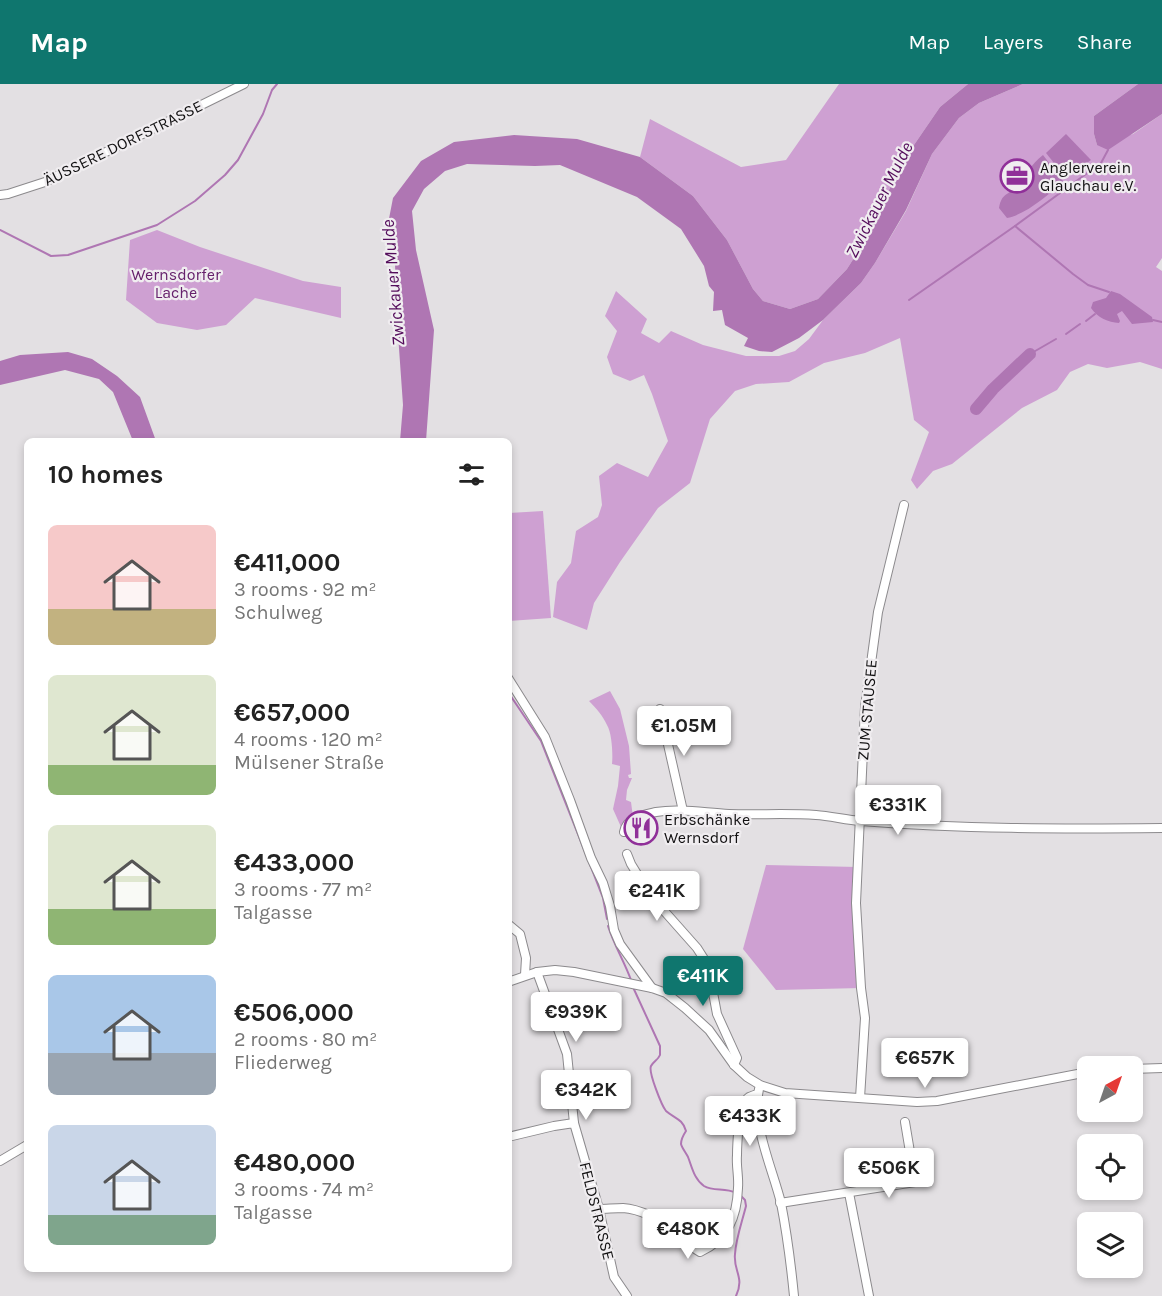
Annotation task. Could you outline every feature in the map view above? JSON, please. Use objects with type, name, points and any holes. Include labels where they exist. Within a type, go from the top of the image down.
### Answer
[{"type":"street","name":"ÄUSSERE DORFSTRASSE","points":[[0,195],[45,182],[244,84]]},
{"type":"street","name":"ZUM STAUSEE","points":[[860,1098],[865,1018],[856,903],[865,706],[878,612],[904,505]]},
{"type":"street","points":[[512,684],[545,737],[603,884],[614,930],[620,944],[652,987]]},
{"type":"street","points":[[660,709],[683,811]]},
{"type":"street","points":[[624,832],[626,825],[632,819],[656,812],[683,811],[817,815],[859,821],[961,826],[1162,828]]},
{"type":"street","points":[[627,854],[650,895],[698,948],[704,959],[717,1014],[737,1058],[735,1065]]},
{"type":"street","points":[[512,927],[520,934],[526,958],[525,975]]},
{"type":"street","points":[[512,980],[537,972],[555,970],[652,987],[666,993],[685,1008],[708,1030],[747,1077],[760,1085],[785,1093],[917,1102],[937,1101],[1077,1074]]},
{"type":"street","name":"FELDSTRASSE","points":[[537,972],[567,1054],[574,1123],[599,1209],[614,1277],[627,1296]]},
{"type":"street","points":[[1143,1069],[1162,1068]]},
{"type":"street","points":[[760,1085],[759,1124],[780,1203],[790,1257],[794,1296]]},
{"type":"street","points":[[599,1209],[624,1208],[637,1211],[662,1222],[677,1232],[692,1248],[700,1252],[712,1246],[729,1228],[735,1210],[738,1194],[736,1157],[740,1114],[746,1101],[758,1094]]},
{"type":"street","points":[[780,1203],[915,1182],[905,1122]]},
{"type":"street","points":[[512,1136],[574,1123]]},
{"type":"street","points":[[0,1161],[24,1146]]},
{"type":"street","points":[[849,1193],[869,1296]]},
{"type":"green space","points":[[839,84],[968,84],[940,107],[903,161],[864,242],[847,269],[818,299],[790,309],[763,301],[753,289],[727,240],[693,196],[640,157],[650,119],[741,167],[786,160]]},
{"type":"green space","points":[[1023,84],[1138,84],[1094,116],[1094,134],[1097,145],[1133,134],[1162,114],[1162,258],[1156,267],[1162,271],[1162,369],[1140,362],[1107,368],[1088,364],[1070,372],[1057,390],[1022,408],[952,464],[933,471],[917,489],[911,480],[929,432],[914,420],[900,338],[865,353],[824,363],[789,382],[756,384],[735,391],[710,419],[690,483],[658,508],[620,562],[594,603],[587,630],[553,617],[557,582],[571,563],[576,531],[598,517],[602,505],[599,476],[617,463],[648,477],[668,441],[644,375],[630,381],[613,374],[607,357],[617,331],[605,316],[616,291],[647,319],[641,333],[659,343],[671,331],[703,345],[746,356],[779,356],[795,351],[861,283],[906,211],[932,154],[959,118],[979,103]]},
{"type":"green space","name":"Wernsdorfer Lache","points":[[157,230],[200,247],[303,281],[341,287],[341,318],[255,298],[226,325],[197,330],[157,323],[126,300],[130,240]]},
{"type":"green space","points":[[543,511],[551,618],[512,621],[512,513]]},
{"type":"green space","points":[[610,691],[620,709],[629,746],[631,774],[628,775],[632,778],[626,800],[631,802],[633,817],[621,827],[613,809],[620,766],[612,764],[609,729],[589,701]]},
{"type":"green space","points":[[766,865],[858,867],[861,988],[776,990],[743,949]]},
{"type":"shaded area","points":[[968,84],[1023,84],[979,103],[959,118],[932,154],[906,210],[861,283],[823,320],[799,338],[772,352],[744,346],[748,338],[725,325],[722,310],[713,311],[714,292],[709,286],[704,266],[681,229],[637,197],[560,165],[467,164],[445,171],[424,189],[412,211],[416,250],[434,330],[426,438],[400,438],[403,405],[395,264],[387,229],[393,198],[421,161],[454,142],[514,135],[577,139],[640,157],[693,196],[727,240],[753,289],[763,301],[790,309],[818,299],[847,269],[864,242],[903,161],[940,107]]},
{"type":"shaded area","points":[[1138,84],[1162,84],[1162,114],[1108,150],[1097,145],[1094,134],[1094,116]]},
{"type":"shaded area","points":[[1066,134],[1091,160],[1066,178],[1046,153]]},
{"type":"shaded area","points":[[1043,155],[1063,181],[1029,208],[1007,218],[999,208],[1002,199],[1017,186]]},
{"type":"shaded area","points":[[1111,291],[1120,294],[1152,317],[1153,322],[1132,324],[1122,311],[1117,314],[1119,323],[1100,317],[1091,308],[1093,302],[1106,298]]},
{"type":"shaded area","points":[[68,352],[92,359],[117,376],[140,397],[155,438],[132,438],[113,392],[99,379],[65,370],[0,385],[0,361],[20,355]]},
{"type":"waterway","points":[[0,230],[51,256],[68,255],[157,225],[195,201],[225,175],[238,160],[277,84]]},
{"type":"waterway","points":[[909,300],[1101,163],[1108,150]]},
{"type":"waterway","points":[[1015,226],[1088,285],[1109,292]]},
{"type":"waterway","points":[[1086,321],[1095,314]]},
{"type":"waterway","points":[[1153,320],[1162,322]]},
{"type":"waterway","points":[[1066,334],[1080,324]]},
{"type":"waterway","points":[[1030,354],[1056,339]]},
{"type":"waterway","points":[[976,409],[993,389],[1030,354]]},
{"type":"waterway","points":[[512,698],[541,741],[587,857]]},
{"type":"waterway","points":[[589,862],[603,898],[607,919]]},
{"type":"waterway","points":[[608,926],[631,980]]},
{"type":"waterway","points":[[632,985],[660,1046],[660,1055],[651,1066],[653,1082],[666,1111],[685,1127],[686,1131],[681,1144],[696,1176],[708,1188],[736,1193]]},
{"type":"waterway","points":[[736,1296],[739,1284],[735,1260],[736,1248],[746,1206],[741,1196]]},
{"type":"place","name":"Anglerverein Glauchau e.V.","points":[[1017,176]]},
{"type":"place","name":"Erbschänke Wernsdorf","points":[[641,828]]},
{"type":"water label","name":"Zwickauer Mulde","points":[[879,200]]},
{"type":"water label","name":"Zwickauer Mulde","points":[[393,283]]}]
